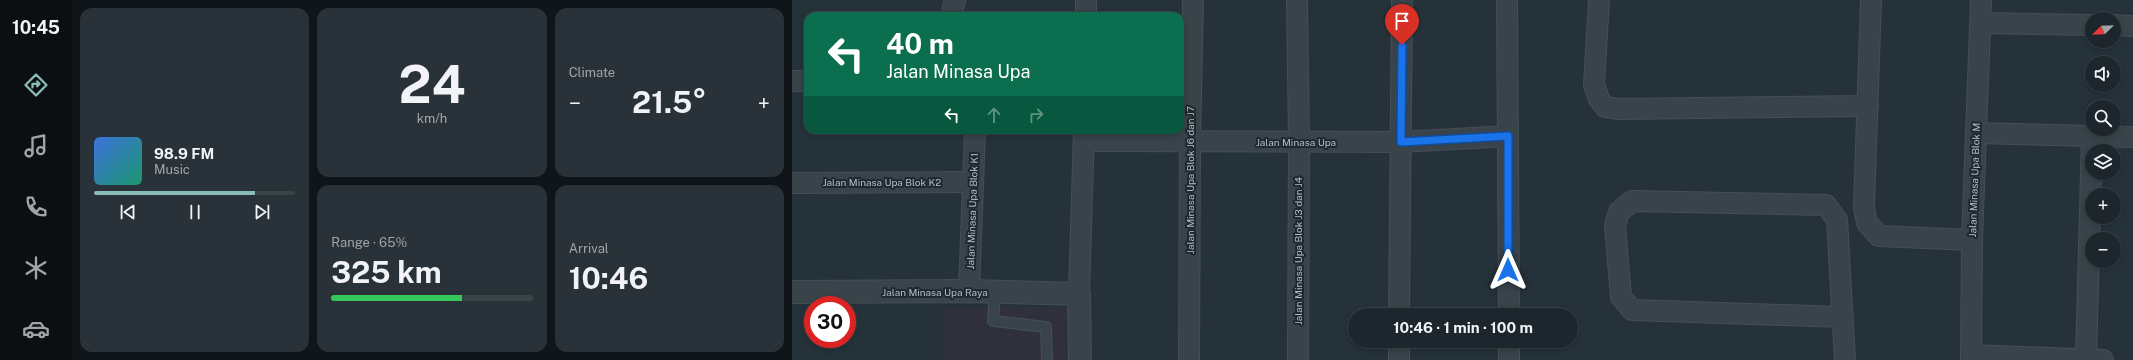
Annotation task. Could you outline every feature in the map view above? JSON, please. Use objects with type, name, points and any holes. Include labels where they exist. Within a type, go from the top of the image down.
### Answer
[{"type":"street","points":[[951,12],[955,0]]},
{"type":"street","points":[[1086,0],[1086,12]]},
{"type":"street","name":"Jalan Minasa Upa Blok J6 dan J7","points":[[1190,360],[1190,140],[1193,0]]},
{"type":"street","name":"Jalan Minasa Upa Blok J3 dan J4","points":[[1297,0],[1299,142],[1298,360]]},
{"type":"street","points":[[1399,308],[1402,0]]},
{"type":"street","points":[[1507,0],[1508,308]]},
{"type":"street","points":[[1599,0],[1594,85],[1599,99],[1604,107],[1618,109],[1868,106]]},
{"type":"street","points":[[1871,0],[1864,207],[1868,223],[1879,236],[1972,240]]},
{"type":"street","name":"Jalan Minasa Upa Blok M","points":[[1971,358],[1972,240],[1982,0]]},
{"type":"street","points":[[1981,23],[2085,25]]},
{"type":"street","points":[[2121,25],[2133,26]]},
{"type":"street","points":[[792,81],[804,81]]},
{"type":"street","points":[[1976,133],[2085,136]]},
{"type":"street","name":"Jalan Minasa Upa Blok K1","points":[[969,291],[975,134]]},
{"type":"street","points":[[1080,360],[1079,294],[1084,136]]},
{"type":"street","name":"Jalan Minasa Upa","points":[[1084,136],[1299,142],[1401,142],[1508,136]]},
{"type":"street","points":[[1971,358],[2094,360],[2092,136],[2133,137]]},
{"type":"street","name":"Jalan Minasa Upa Blok K2","points":[[792,183],[973,182]]},
{"type":"street","points":[[1843,317],[1632,310],[1620,297],[1615,226],[1619,212],[1632,201],[1826,205],[1838,220],[1846,360]]},
{"type":"street","name":"Jalan Minasa Upa Raya","points":[[792,292],[969,291],[1079,294]]},
{"type":"street","points":[[1399,348],[1399,360]]},
{"type":"street","points":[[1508,348],[1508,360]]},
{"type":"lane","points":[[995,292],[994,320],[1046,327],[1047,360]]},
{"type":"shaded area","points":[[942,307],[1091,307],[1090,360],[943,360]]},
{"type":"route","points":[[1402,45],[1401,142],[1508,136],[1508,270]]}]
